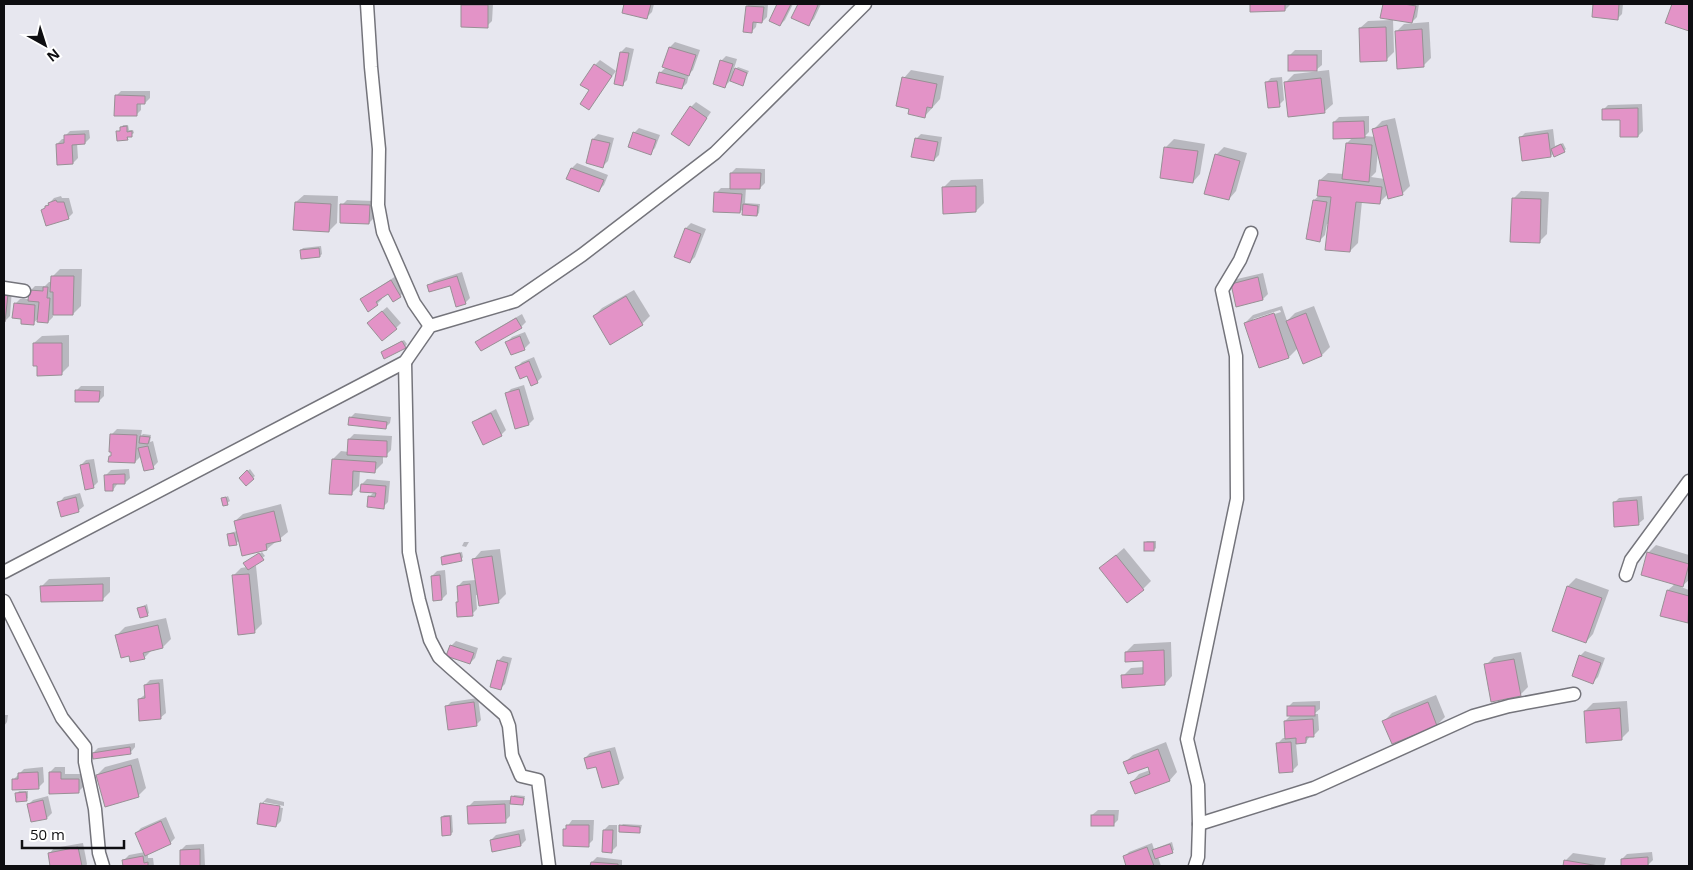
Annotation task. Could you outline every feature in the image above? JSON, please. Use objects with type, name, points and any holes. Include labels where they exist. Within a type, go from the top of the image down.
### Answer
[{"type":"street","points":[[367,4],[379,149],[378,205],[383,232],[414,303],[430,326]]},
{"type":"street","points":[[4,572],[405,362],[430,326],[515,301],[582,255],[715,153],[866,4]]},
{"type":"street","points":[[1195,866],[1198,857],[1198,785],[1187,739],[1237,499],[1236,356],[1222,290],[1240,260],[1251,233]]},
{"type":"street","points":[[4,288],[24,291]]},
{"type":"street","points":[[405,362],[408,552],[430,640],[439,656],[505,716],[509,726],[512,755],[521,776],[538,780],[549,866]]},
{"type":"street","points":[[1626,575],[1631,560],[1689,481]]},
{"type":"street","points":[[4,601],[62,718],[85,747],[85,762],[95,809],[99,853],[103,866]]},
{"type":"street","points":[[1199,824],[1314,788],[1473,716],[1509,706],[1574,694]]},
{"type":"building","points":[[624,4],[651,4],[647,19],[622,13]]},
{"type":"building","points":[[777,4],[791,4],[780,26],[769,21]]},
{"type":"building","points":[[798,4],[818,5],[809,26],[791,18]]},
{"type":"building","points":[[1250,4],[1285,4],[1285,11],[1250,12]]},
{"type":"building","points":[[1383,4],[1416,6],[1412,23],[1380,18]]},
{"type":"building","points":[[1593,4],[1619,4],[1618,20],[1592,17]]},
{"type":"building","points":[[1672,4],[1689,4],[1689,31],[1665,23]]},
{"type":"building","points":[[461,5],[488,5],[488,28],[461,27]]},
{"type":"building","points":[[746,6],[764,7],[762,23],[753,22],[752,33],[743,32]]},
{"type":"building","points":[[1386,27],[1387,61],[1360,62],[1359,28]]},
{"type":"building","points":[[1422,29],[1424,67],[1397,69],[1395,31]]},
{"type":"building","points":[[669,47],[696,55],[689,76],[662,67]]},
{"type":"building","points":[[620,52],[629,53],[623,86],[614,84]]},
{"type":"building","points":[[1288,55],[1317,55],[1317,71],[1288,71]]},
{"type":"building","points":[[720,60],[733,64],[725,88],[713,84]]},
{"type":"building","points":[[594,64],[612,76],[589,110],[580,104],[589,90],[580,85]]},
{"type":"building","points":[[735,68],[747,73],[743,86],[730,81]]},
{"type":"building","points":[[659,72],[685,79],[682,89],[656,83]]},
{"type":"building","points":[[902,77],[937,84],[932,108],[927,107],[925,118],[908,114],[909,109],[896,106]]},
{"type":"building","points":[[1321,78],[1325,113],[1288,117],[1284,82]]},
{"type":"building","points":[[1277,81],[1280,107],[1268,108],[1265,82]]},
{"type":"building","points":[[115,95],[145,96],[145,104],[137,104],[137,116],[114,116]]},
{"type":"building","points":[[690,106],[707,118],[689,146],[671,134]]},
{"type":"building","points":[[1638,108],[1638,137],[1620,137],[1620,120],[1602,120],[1602,109]]},
{"type":"building","points":[[1364,121],[1365,138],[1333,139],[1333,122]]},
{"type":"building","points":[[1387,125],[1403,195],[1388,199],[1372,129]]},
{"type":"building","points":[[127,126],[127,132],[132,131],[132,137],[127,137],[128,140],[117,141],[116,131],[120,131],[120,127]]},
{"type":"building","points":[[633,132],[656,140],[651,155],[628,147]]},
{"type":"building","points":[[1548,133],[1551,157],[1522,161],[1519,137]]},
{"type":"building","points":[[85,134],[85,144],[72,145],[73,164],[57,165],[56,144],[64,143],[64,135]]},
{"type":"building","points":[[915,138],[938,142],[934,161],[911,157]]},
{"type":"building","points":[[592,139],[610,143],[603,168],[586,163]]},
{"type":"building","points":[[1346,143],[1372,145],[1369,182],[1342,179]]},
{"type":"building","points":[[1561,144],[1565,152],[1554,157],[1551,149]]},
{"type":"building","points":[[1164,147],[1198,151],[1193,183],[1160,178]]},
{"type":"building","points":[[1215,154],[1240,161],[1229,200],[1204,194]]},
{"type":"building","points":[[571,168],[604,180],[599,192],[566,179]]},
{"type":"building","points":[[730,173],[761,173],[760,189],[730,189]]},
{"type":"building","points":[[1319,180],[1382,187],[1380,204],[1356,202],[1350,252],[1325,250],[1331,197],[1317,196]]},
{"type":"building","points":[[976,186],[976,212],[943,214],[942,187]]},
{"type":"building","points":[[714,192],[742,194],[740,213],[713,212]]},
{"type":"building","points":[[1512,198],[1541,199],[1540,243],[1510,242]]},
{"type":"building","points":[[56,200],[57,202],[64,202],[69,219],[46,226],[41,210],[49,205],[48,203]]},
{"type":"building","points":[[1313,200],[1327,202],[1320,242],[1306,239]]},
{"type":"building","points":[[295,202],[331,204],[329,232],[293,230]]},
{"type":"building","points":[[340,204],[370,205],[369,224],[340,223]]},
{"type":"building","points":[[743,204],[758,206],[757,216],[742,215]]},
{"type":"building","points":[[685,228],[701,234],[690,263],[674,257]]},
{"type":"building","points":[[319,248],[320,257],[301,259],[300,250]]},
{"type":"building","points":[[51,276],[74,276],[73,315],[53,315],[53,292],[50,292]]},
{"type":"building","points":[[457,276],[466,304],[456,307],[450,286],[429,292],[427,285]]},
{"type":"building","points":[[1258,277],[1263,300],[1236,307],[1231,284]]},
{"type":"building","points":[[391,280],[401,297],[393,302],[388,294],[376,302],[378,305],[368,312],[360,299]]},
{"type":"building","points":[[43,287],[48,287],[47,298],[50,298],[48,323],[37,322],[39,302],[28,301],[29,290],[43,291]]},
{"type":"building","points":[[4,293],[8,294],[5,322],[4,322]]},
{"type":"building","points":[[626,296],[643,325],[610,345],[593,316]]},
{"type":"building","points":[[14,303],[35,305],[34,325],[21,324],[21,319],[12,318]]},
{"type":"building","points":[[382,311],[397,329],[382,341],[367,323]]},
{"type":"building","points":[[1274,313],[1289,358],[1259,368],[1244,323]]},
{"type":"building","points":[[1306,313],[1322,356],[1303,364],[1286,321]]},
{"type":"building","points":[[516,318],[522,328],[481,351],[475,342]]},
{"type":"building","points":[[520,336],[525,350],[511,355],[505,342]]},
{"type":"building","points":[[402,341],[406,348],[384,359],[381,352]]},
{"type":"building","points":[[33,343],[62,343],[62,375],[37,376],[37,366],[33,366]]},
{"type":"building","points":[[529,361],[538,383],[531,386],[527,376],[520,379],[515,367]]},
{"type":"building","points":[[519,389],[529,425],[515,429],[505,393]]},
{"type":"building","points":[[75,390],[100,391],[99,402],[75,402]]},
{"type":"building","points":[[491,413],[502,436],[483,445],[472,422]]},
{"type":"building","points":[[349,417],[387,422],[386,429],[348,425]]},
{"type":"building","points":[[110,434],[137,435],[135,463],[108,462],[109,456],[111,456],[111,452],[109,452]]},
{"type":"building","points":[[140,436],[150,437],[148,444],[139,443]]},
{"type":"building","points":[[348,439],[387,441],[387,457],[347,455]]},
{"type":"building","points":[[148,446],[154,469],[144,471],[138,448]]},
{"type":"building","points":[[332,459],[376,462],[375,473],[353,471],[352,495],[329,494]]},
{"type":"building","points":[[89,463],[94,488],[85,490],[80,465]]},
{"type":"building","points":[[247,470],[254,479],[246,486],[239,478]]},
{"type":"building","points":[[125,474],[125,484],[113,484],[113,491],[105,491],[104,475]]},
{"type":"building","points":[[361,484],[386,486],[384,509],[367,507],[368,496],[375,497],[376,493],[360,492]]},
{"type":"building","points":[[76,497],[79,512],[61,517],[57,502]]},
{"type":"building","points":[[226,497],[228,505],[223,506],[221,498]]},
{"type":"building","points":[[1637,500],[1639,525],[1614,527],[1613,502]]},
{"type":"building","points":[[274,511],[281,541],[266,544],[267,550],[242,556],[234,521]]},
{"type":"building","points":[[234,533],[237,545],[229,546],[227,534]]},
{"type":"building","points":[[1144,542],[1154,542],[1154,551],[1144,551]]},
{"type":"building","points":[[1647,552],[1689,564],[1683,587],[1641,575]]},
{"type":"building","points":[[259,553],[264,560],[248,570],[243,563]]},
{"type":"building","points":[[460,553],[462,561],[442,565],[441,557]]},
{"type":"building","points":[[1116,555],[1144,590],[1127,603],[1099,568]]},
{"type":"building","points":[[492,556],[499,603],[479,606],[472,559]]},
{"type":"building","points":[[249,574],[255,633],[238,635],[232,575]]},
{"type":"building","points":[[440,575],[442,600],[433,601],[431,576]]},
{"type":"building","points":[[103,584],[103,601],[41,602],[40,586]]},
{"type":"building","points":[[470,584],[473,616],[457,617],[457,586]]},
{"type":"building","points":[[1567,586],[1602,598],[1586,643],[1552,631]]},
{"type":"building","points":[[1667,590],[1689,596],[1688,623],[1660,616]]},
{"type":"building","points":[[145,606],[148,616],[140,618],[137,608]]},
{"type":"building","points":[[158,625],[163,648],[143,653],[145,659],[130,662],[129,656],[121,658],[115,635]]},
{"type":"building","points":[[450,645],[474,653],[470,664],[446,656]]},
{"type":"building","points":[[1164,650],[1165,685],[1122,688],[1121,675],[1143,674],[1143,661],[1125,662],[1125,652]]},
{"type":"building","points":[[1579,655],[1601,663],[1593,684],[1572,676]]},
{"type":"building","points":[[1514,659],[1521,696],[1491,702],[1484,664]]},
{"type":"building","points":[[497,660],[508,663],[501,690],[490,687]]},
{"type":"building","points":[[159,683],[161,719],[139,721],[138,699],[145,698],[144,685]]},
{"type":"building","points":[[474,702],[477,726],[448,730],[445,706]]},
{"type":"building","points":[[1428,702],[1437,726],[1392,744],[1382,721]]},
{"type":"building","points":[[1287,706],[1315,706],[1315,716],[1287,716]]},
{"type":"building","points":[[1620,708],[1622,740],[1586,743],[1584,711]]},
{"type":"building","points":[[1313,719],[1314,737],[1306,737],[1306,743],[1296,744],[1296,738],[1285,739],[1284,721]]},
{"type":"building","points":[[1291,742],[1293,772],[1279,773],[1276,743]]},
{"type":"building","points":[[130,747],[131,754],[93,759],[92,753]]},
{"type":"building","points":[[1158,749],[1170,781],[1135,794],[1130,782],[1150,774],[1148,767],[1128,774],[1123,762]]},
{"type":"building","points":[[610,751],[619,784],[602,788],[596,767],[587,769],[584,758]]},
{"type":"building","points":[[131,765],[139,797],[105,807],[96,775]]},
{"type":"building","points":[[38,772],[39,789],[12,790],[12,779],[18,779],[18,773]]},
{"type":"building","points":[[49,772],[61,772],[61,779],[79,779],[79,793],[49,794]]},
{"type":"building","points":[[26,792],[27,801],[16,802],[15,793]]},
{"type":"building","points":[[511,796],[524,798],[523,805],[510,804]]},
{"type":"building","points":[[43,800],[47,819],[31,822],[27,804]]},
{"type":"building","points":[[260,803],[280,806],[276,827],[257,824]]},
{"type":"building","points":[[505,804],[506,823],[468,824],[467,806]]},
{"type":"building","points":[[1091,815],[1114,815],[1114,826],[1091,826]]},
{"type":"building","points":[[450,816],[451,835],[442,836],[441,817]]},
{"type":"building","points":[[161,821],[171,844],[145,856],[135,833]]},
{"type":"building","points":[[566,825],[589,825],[589,847],[563,846],[563,829],[566,829]]},
{"type":"building","points":[[619,825],[640,827],[640,833],[619,832]]},
{"type":"building","points":[[603,830],[613,830],[612,853],[602,852]]},
{"type":"building","points":[[519,834],[521,846],[492,852],[490,840]]},
{"type":"building","points":[[1170,844],[1173,853],[1155,859],[1152,850]]},
{"type":"building","points":[[78,847],[82,866],[50,866],[48,853]]},
{"type":"building","points":[[1147,847],[1154,866],[1126,866],[1123,856]]},
{"type":"building","points":[[200,849],[200,866],[180,866],[180,850]]},
{"type":"building","points":[[143,856],[144,863],[148,862],[148,866],[123,866],[122,860]]},
{"type":"building","points":[[1648,857],[1648,866],[1621,866],[1621,859]]},
{"type":"building","points":[[1564,860],[1599,866],[1563,866]]},
{"type":"building","points":[[591,862],[618,864],[618,866],[590,866]]}]
